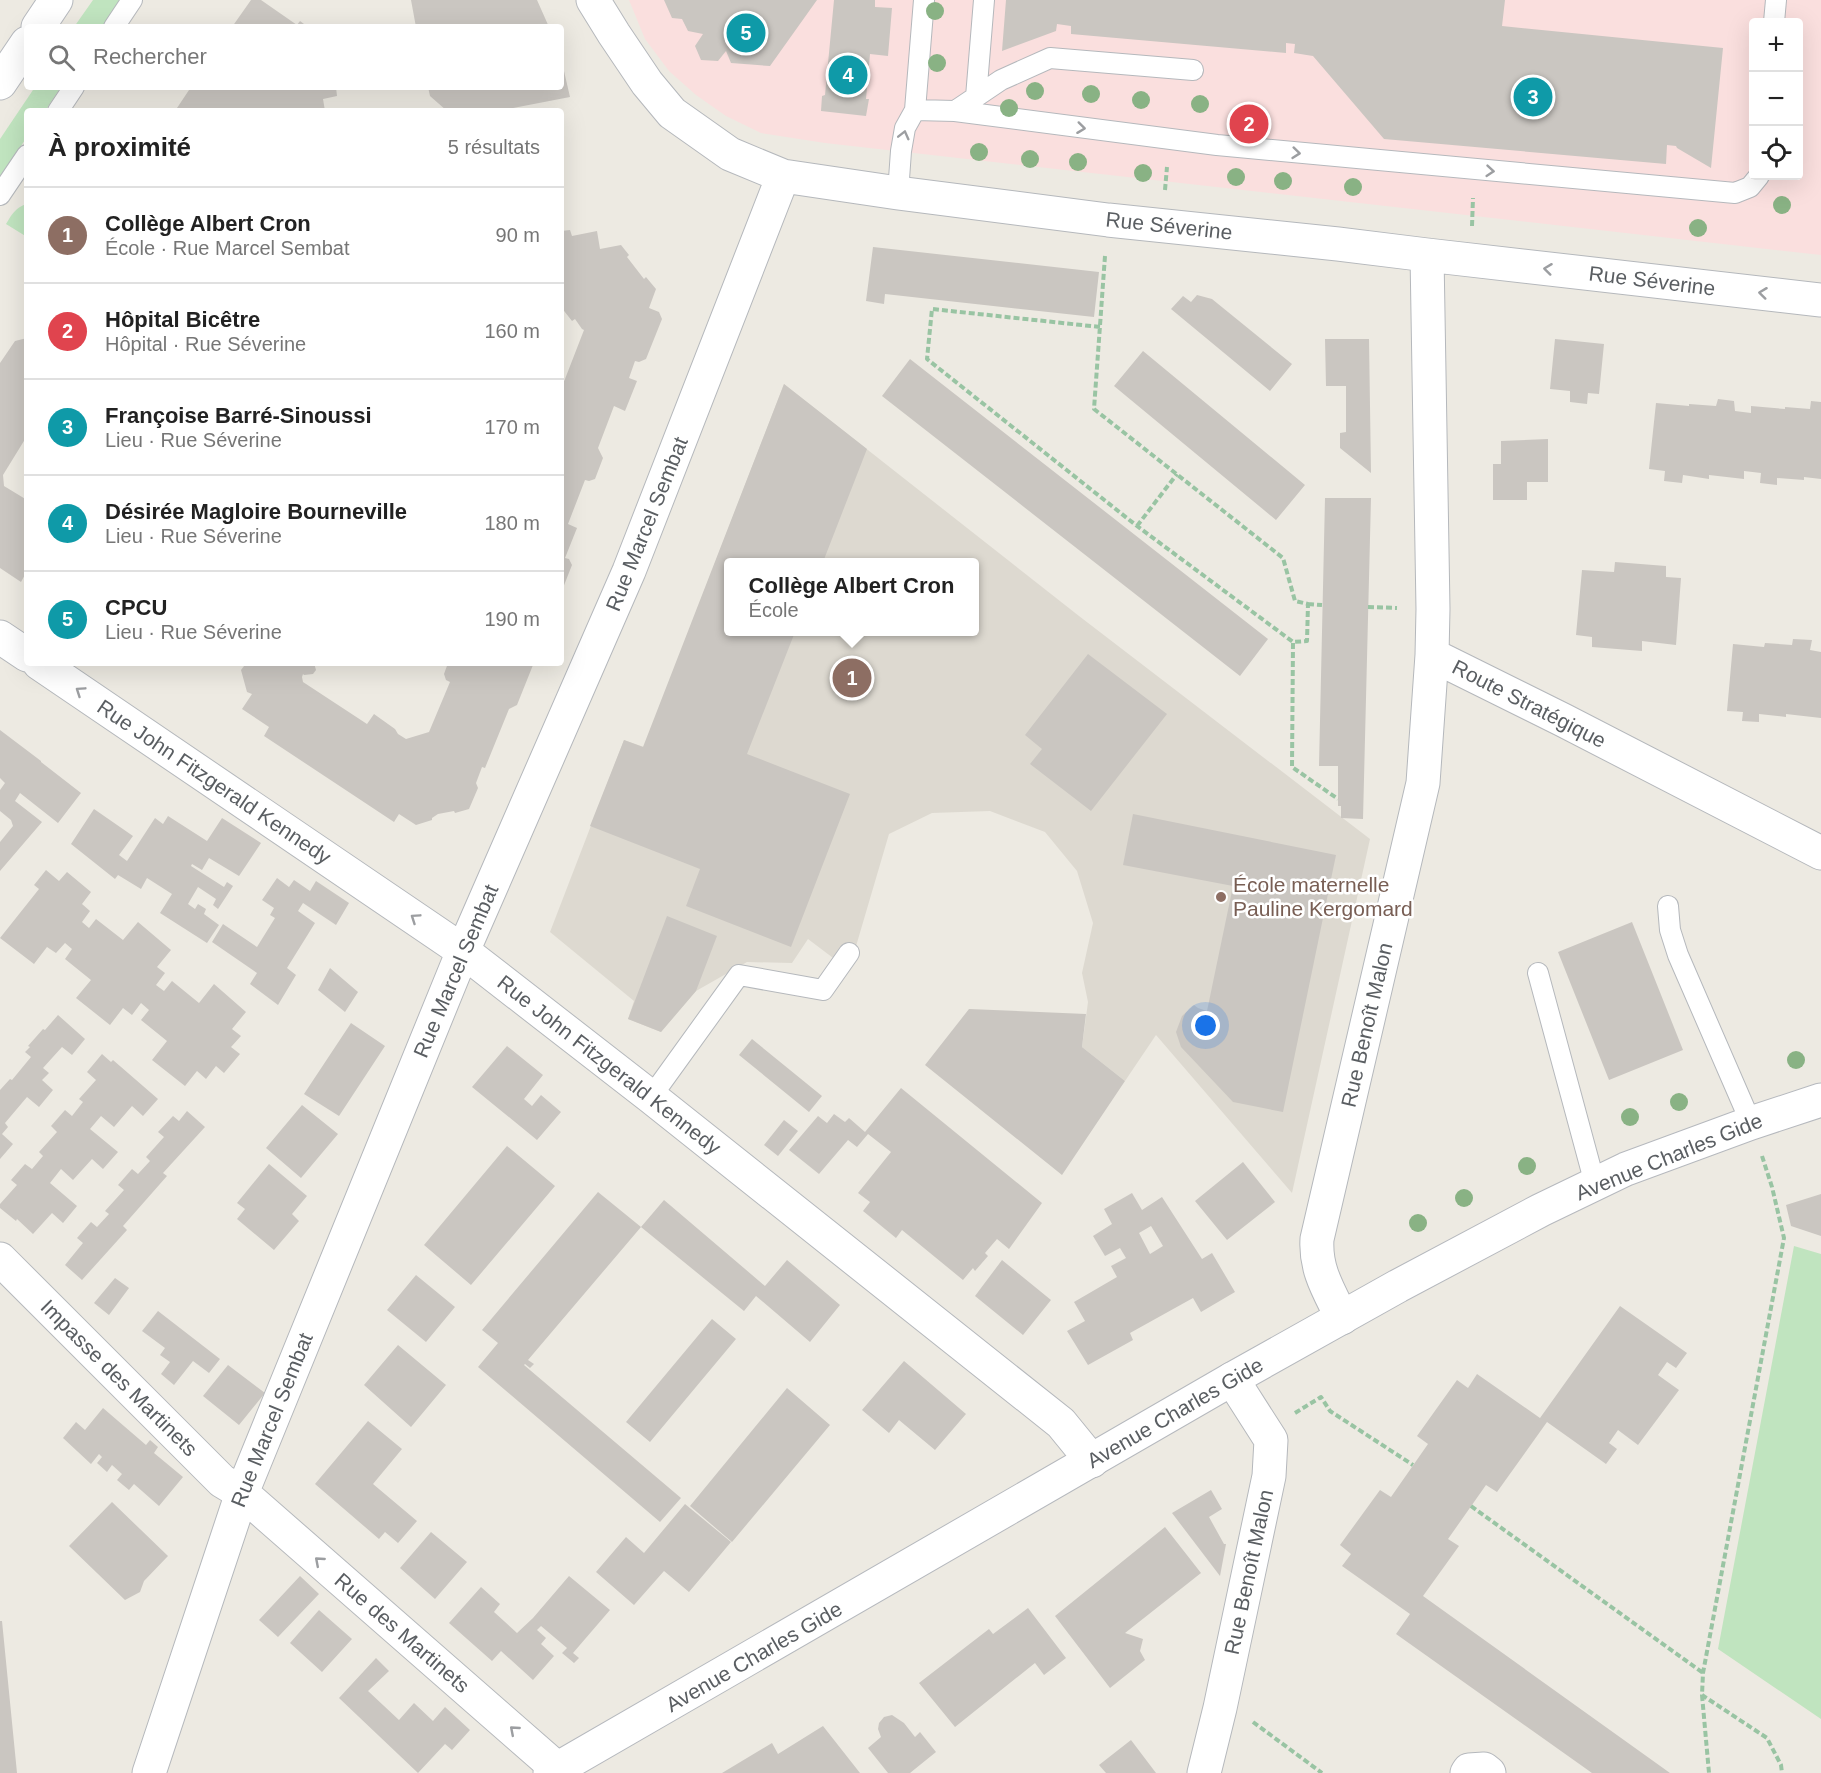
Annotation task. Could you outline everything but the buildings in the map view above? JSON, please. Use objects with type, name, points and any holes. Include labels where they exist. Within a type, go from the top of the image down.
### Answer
[{"type":"street","points":[[40,24],[56,0]]},
{"type":"street","name":"Rue Séverine","points":[[593,0],[647,83],[672,113],[730,154],[783,176],[1108,220],[1821,300]]},
{"type":"street","points":[[0,83],[24,47]]},
{"type":"street","name":"Rue Marcel Sembat","points":[[150,1773],[242,1493],[463,951],[629,571],[783,176]]},
{"type":"street","name":"Route Stratégique","points":[[1426,255],[1432,656],[1563,720],[1821,853]]},
{"type":"street","points":[[0,637],[24,653]]},
{"type":"street","name":"Rue Benoît Malon","points":[[1342,1318],[1317,1261],[1317,1239],[1423,783],[1432,656]]},
{"type":"street","name":"Rue John Fitzgerald Kennedy","points":[[43,666],[463,951],[651,1097],[1061,1423],[1092,1461]]},
{"type":"street","name":"Avenue Charles Gide","points":[[557,1772],[1232,1379],[1532,1215],[1626,1169],[1821,1100]]},
{"type":"street","name":"Impasse des Martinets","points":[[0,1259],[222,1481],[242,1493]]},
{"type":"street","name":"Rue Benoît Malon","points":[[1204,1773],[1269,1476],[1271,1440],[1232,1379]]},
{"type":"street","name":"Rue des Martinets","points":[[242,1493],[557,1772]]},
{"type":"street","points":[[1467,1773],[1469,1770],[1484,1769],[1489,1773]]},
{"type":"lane","points":[[116,24],[132,0]]},
{"type":"lane","points":[[898,193],[905,128],[915,110],[924,0]]},
{"type":"lane","points":[[976,97],[984,0]]},
{"type":"lane","points":[[1774,18],[1776,0]]},
{"type":"lane","points":[[955,111],[1001,80],[1050,58],[1192,70]]},
{"type":"lane","points":[[60,108],[72,90]]},
{"type":"lane","points":[[915,110],[955,111],[1228,146],[1735,194],[1750,187],[1756,180]]},
{"type":"lane","points":[[0,195],[24,159]]},
{"type":"lane","points":[[1668,906],[1670,930],[1678,955],[1751,1123]]},
{"type":"lane","points":[[651,1097],[739,975],[823,990],[849,953]]},
{"type":"lane","points":[[1538,974],[1595,1184]]},
{"type":"path","points":[[1161,225],[1167,166]]},
{"type":"path","points":[[1105,262],[1094,410],[1283,558],[1296,601],[1322,605]]},
{"type":"path","points":[[1100,327],[932,309],[927,359],[1137,526],[1293,642],[1307,641],[1308,604]]},
{"type":"path","points":[[1137,526],[1177,474]]},
{"type":"path","points":[[1293,642],[1292,767],[1338,799]]},
{"type":"path","points":[[1710,1773],[1702,1695],[1703,1673],[1784,1238],[1772,1187]]},
{"type":"path","points":[[1265,1430],[1321,1397],[1330,1411],[1413,1466]]},
{"type":"path","points":[[1471,1506],[1703,1673]]},
{"type":"path","points":[[1702,1695],[1767,1738],[1781,1765],[1782,1773]]},
{"type":"path","points":[[1220,1708],[1240,1712],[1322,1773]]},
{"type":"shaded area","points":[[629,0],[1821,0],[1821,255],[825,143],[761,133],[726,116],[696,95],[669,71],[645,39]]},
{"type":"shaded area","points":[[784,384],[1079,616],[1370,839],[1292,1193],[1156,1035],[1125,1081],[1082,1047],[1088,1002],[1082,973],[1093,923],[1077,871],[1045,832],[990,811],[932,813],[889,834],[849,970],[808,939],[792,963],[747,962],[696,991],[661,1032],[628,1019],[634,1001],[550,932],[624,740],[644,747]]},
{"type":"green space","points":[[93,0],[120,0],[104,24],[76,24]]},
{"type":"green space","points":[[33,90],[59,90],[47,108],[24,108],[24,141],[0,177],[0,139]]},
{"type":"green space","points":[[23,205],[24,235],[6,224],[12,214]]},
{"type":"green space","points":[[1794,1246],[1821,1254],[1821,1719],[1718,1649]]},
{"type":"place","name":"CPCU","points":[[746,33]]},
{"type":"place","name":"Désirée Magloire Bourneville","points":[[848,75]]},
{"type":"place","name":"Françoise Barré-Sinoussi","points":[[1533,97]]},
{"type":"place","name":"Hôpital Bicêtre","points":[[1249,124]]},
{"type":"place","name":"Collège Albert Cron","points":[[852,678]]},
{"type":"place","name":"École maternelle Pauline Kergomard","points":[[1221,897]]}]
